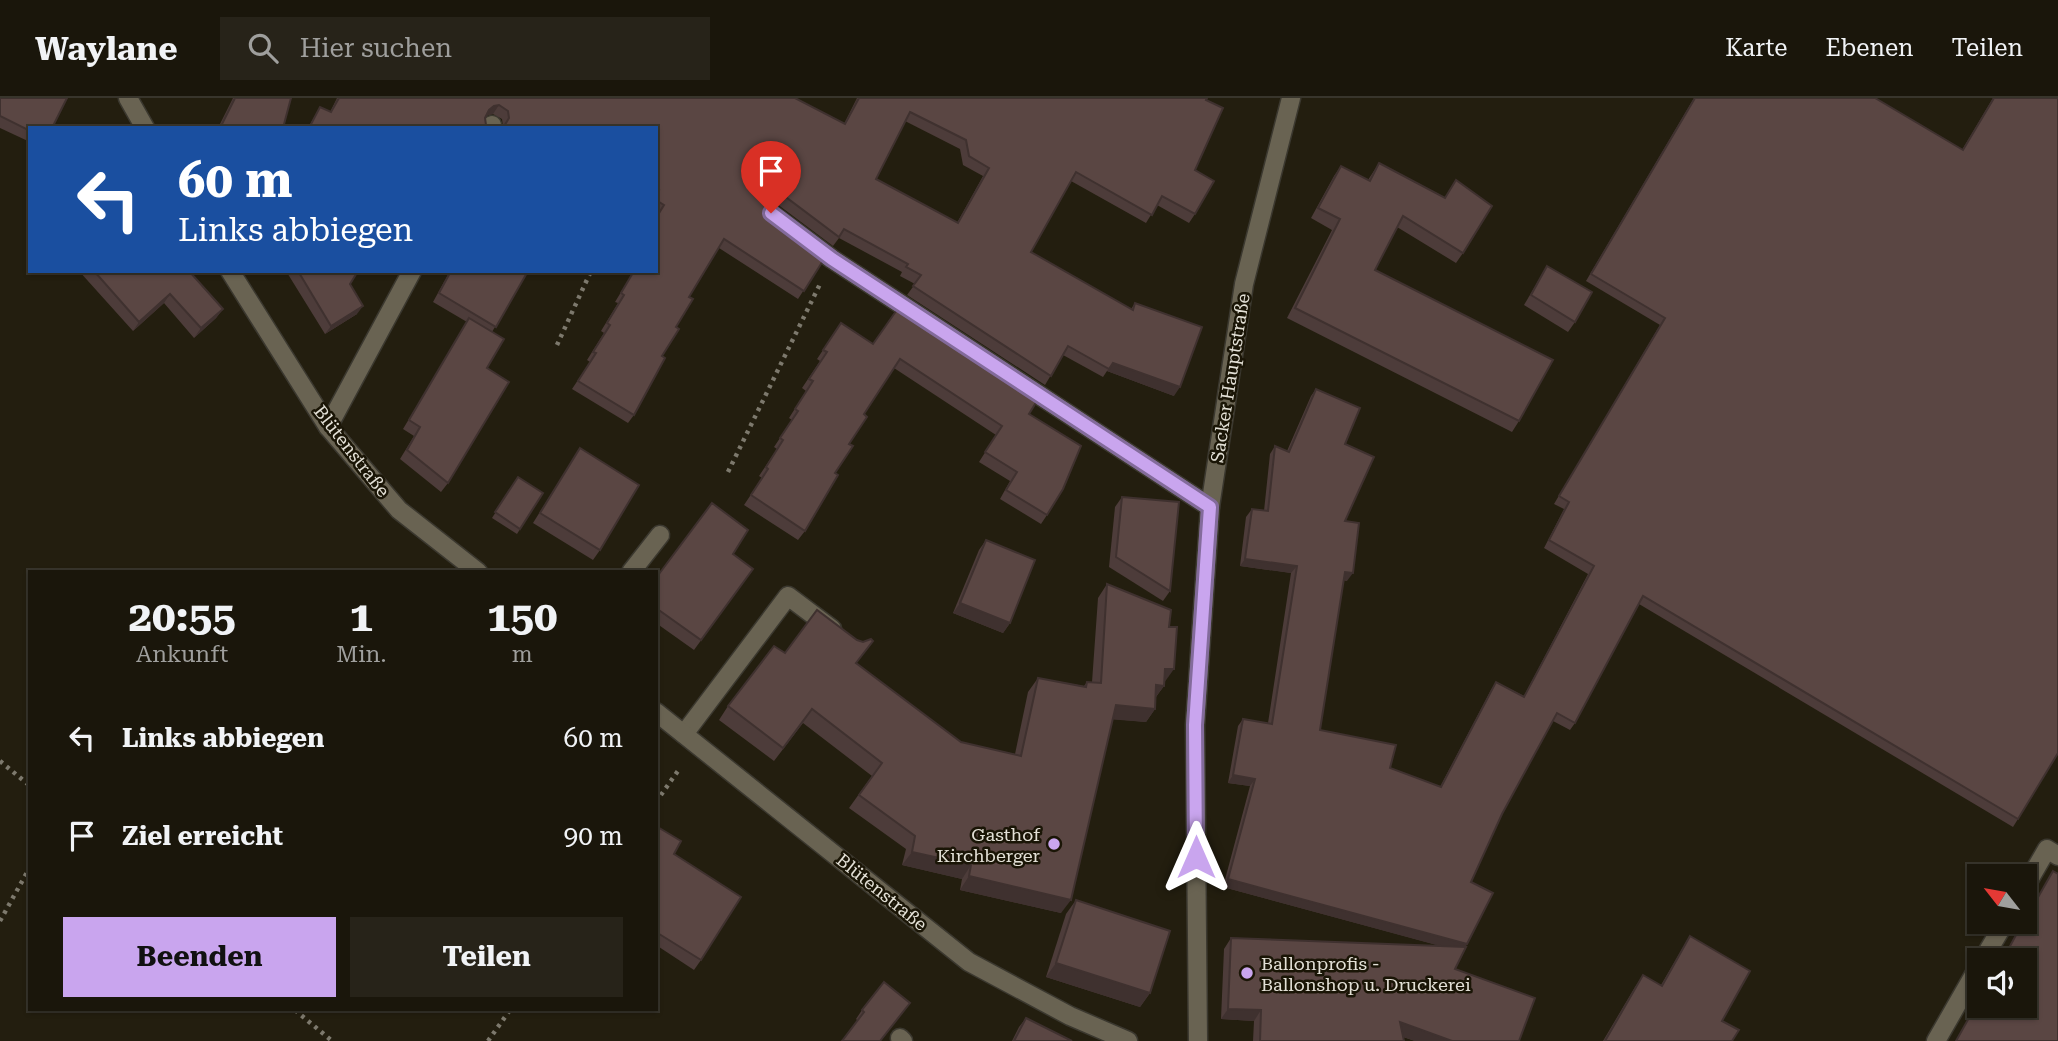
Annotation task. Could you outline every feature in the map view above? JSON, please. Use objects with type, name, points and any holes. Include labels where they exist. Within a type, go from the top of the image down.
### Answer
[{"type":"street","points":[[128,98],[144,126]]},
{"type":"street","name":"Sacker Hauptstraße","points":[[1198,1041],[1195,725],[1210,507],[1244,284],[1291,98]]},
{"type":"street","points":[[771,213],[832,259],[1210,507]]},
{"type":"street","name":"Blütenstraße","points":[[231,273],[328,427],[399,510],[475,570]]},
{"type":"street","points":[[328,427],[411,273]]},
{"type":"street","points":[[633,570],[660,535]]},
{"type":"street","points":[[690,739],[788,596],[843,636]]},
{"type":"street","name":"Blütenstraße","points":[[658,714],[970,962],[1070,1016],[1128,1041]]},
{"type":"street","points":[[2037,866],[2047,849],[2058,856]]},
{"type":"street","points":[[1936,1041],[1967,987]]},
{"type":"path","points":[[728,472],[832,259]]},
{"type":"path","points":[[557,345],[590,273]]},
{"type":"path","points":[[658,798],[690,739]]},
{"type":"path","points":[[0,761],[28,784]]},
{"type":"path","points":[[0,921],[28,871]]},
{"type":"path","points":[[296,1011],[332,1041]]},
{"type":"path","points":[[488,1041],[509,1011]]},
{"type":"building","points":[[0,98],[67,98],[53,126],[28,126],[28,130],[0,116]]},
{"type":"building","points":[[235,98],[291,98],[284,126],[221,126]]},
{"type":"building","points":[[339,98],[795,98],[845,124],[859,98],[1207,98],[1206,100],[1223,108],[1195,170],[1214,181],[1195,214],[1162,196],[1152,215],[1076,172],[1031,252],[1133,310],[1135,303],[1202,327],[1180,387],[1113,363],[1109,369],[1068,346],[1051,376],[913,286],[921,275],[906,267],[908,264],[844,229],[839,237],[777,193],[767,198],[766,210],[826,256],[804,291],[724,239],[689,297],[693,299],[676,327],[679,329],[662,356],[665,358],[634,415],[578,381],[596,353],[593,352],[610,325],[607,323],[624,295],[621,293],[633,273],[658,273],[658,215],[664,205],[658,201],[658,126],[504,126],[509,118],[508,111],[499,105],[489,110],[485,118],[487,126],[310,126],[320,107],[331,112]],"holes":[[[910,112],[966,140],[969,156],[989,168],[958,223],[876,179]]]},
{"type":"building","points":[[1695,98],[1875,98],[1963,150],[1994,98],[2058,98],[2058,753],[2018,819],[1643,596],[1575,723],[1557,713],[1502,814],[1471,882],[1493,893],[1467,944],[1228,879],[1255,779],[1233,775],[1243,719],[1272,724],[1297,566],[1245,559],[1252,509],[1268,511],[1275,446],[1289,452],[1316,389],[1360,408],[1345,444],[1374,457],[1345,521],[1359,523],[1353,573],[1345,572],[1320,730],[1396,745],[1390,768],[1441,787],[1496,682],[1524,697],[1594,566],[1549,540],[1569,502],[1559,496],[1665,318],[1591,274]]},
{"type":"building","points":[[1379,163],[1445,198],[1456,180],[1492,206],[1463,253],[1403,216],[1375,270],[1553,360],[1519,421],[1295,308],[1340,219],[1318,208],[1341,166],[1370,181]]},
{"type":"building","points":[[1547,266],[1592,292],[1575,322],[1531,295]]},
{"type":"building","points":[[96,273],[191,273],[223,309],[201,328],[170,294],[139,322]]},
{"type":"building","points":[[299,273],[357,273],[350,284],[363,306],[331,326]]},
{"type":"building","points":[[450,273],[527,273],[496,327],[439,293]]},
{"type":"building","points":[[901,304],[1040,396],[1029,414],[1081,446],[1063,489],[1047,515],[1006,490],[1017,472],[985,452],[1002,426],[900,359],[864,414],[867,417],[849,444],[853,446],[835,473],[838,475],[805,531],[751,495],[768,469],[766,467],[783,440],[780,438],[813,381],[809,379],[827,352],[823,350],[841,323],[873,344]]},
{"type":"building","points":[[469,318],[504,339],[487,368],[509,382],[448,483],[407,450],[420,427],[409,420]]},
{"type":"building","points":[[580,448],[639,485],[600,550],[540,513]]},
{"type":"building","points":[[518,477],[543,493],[520,529],[495,512]]},
{"type":"building","points":[[1122,497],[1179,502],[1170,591],[1116,557]]},
{"type":"building","points":[[712,503],[748,530],[733,554],[753,569],[701,640],[658,609],[658,575]]},
{"type":"building","points":[[986,540],[1035,560],[1010,623],[960,603]]},
{"type":"building","points":[[1107,584],[1171,610],[1169,627],[1177,627],[1174,669],[1165,669],[1164,686],[1156,685],[1155,709],[1116,705],[1071,900],[969,876],[971,865],[912,852],[915,836],[859,795],[882,763],[812,709],[783,748],[728,706],[774,646],[785,653],[817,610],[857,640],[863,642],[871,639],[873,641],[856,663],[961,742],[1021,756],[1038,678],[1086,687],[1087,682],[1101,683]]},
{"type":"building","points":[[658,827],[681,841],[674,854],[741,897],[701,960],[658,933]]},
{"type":"building","points":[[2053,871],[2058,874],[2058,1041],[1956,1041],[1969,1018],[2037,1018],[2037,948],[2009,948],[2017,934],[2037,934],[2037,899]]},
{"type":"building","points":[[1076,900],[1170,931],[1150,993],[1056,963]]},
{"type":"building","points":[[1690,936],[1750,971],[1722,1021],[1739,1030],[1732,1041],[1605,1041],[1643,975],[1662,986]]},
{"type":"building","points":[[1231,938],[1466,947],[1455,969],[1535,998],[1519,1041],[1452,1041],[1400,1022],[1404,1041],[1260,1041],[1261,1010],[1228,1009]]},
{"type":"building","points":[[884,982],[910,1003],[880,1041],[842,1041],[864,1012],[862,1010]]},
{"type":"building","points":[[1026,1018],[1072,1041],[1014,1041]]},
{"type":"place","name":"Gasthof Kirchberger","points":[[1054,844]]},
{"type":"place","name":"Ballonprofis - Ballonshop u. Druckerei","points":[[1247,973]]},
{"type":"route","points":[[771,213],[832,259],[1210,507],[1195,725],[1196,857]]}]
